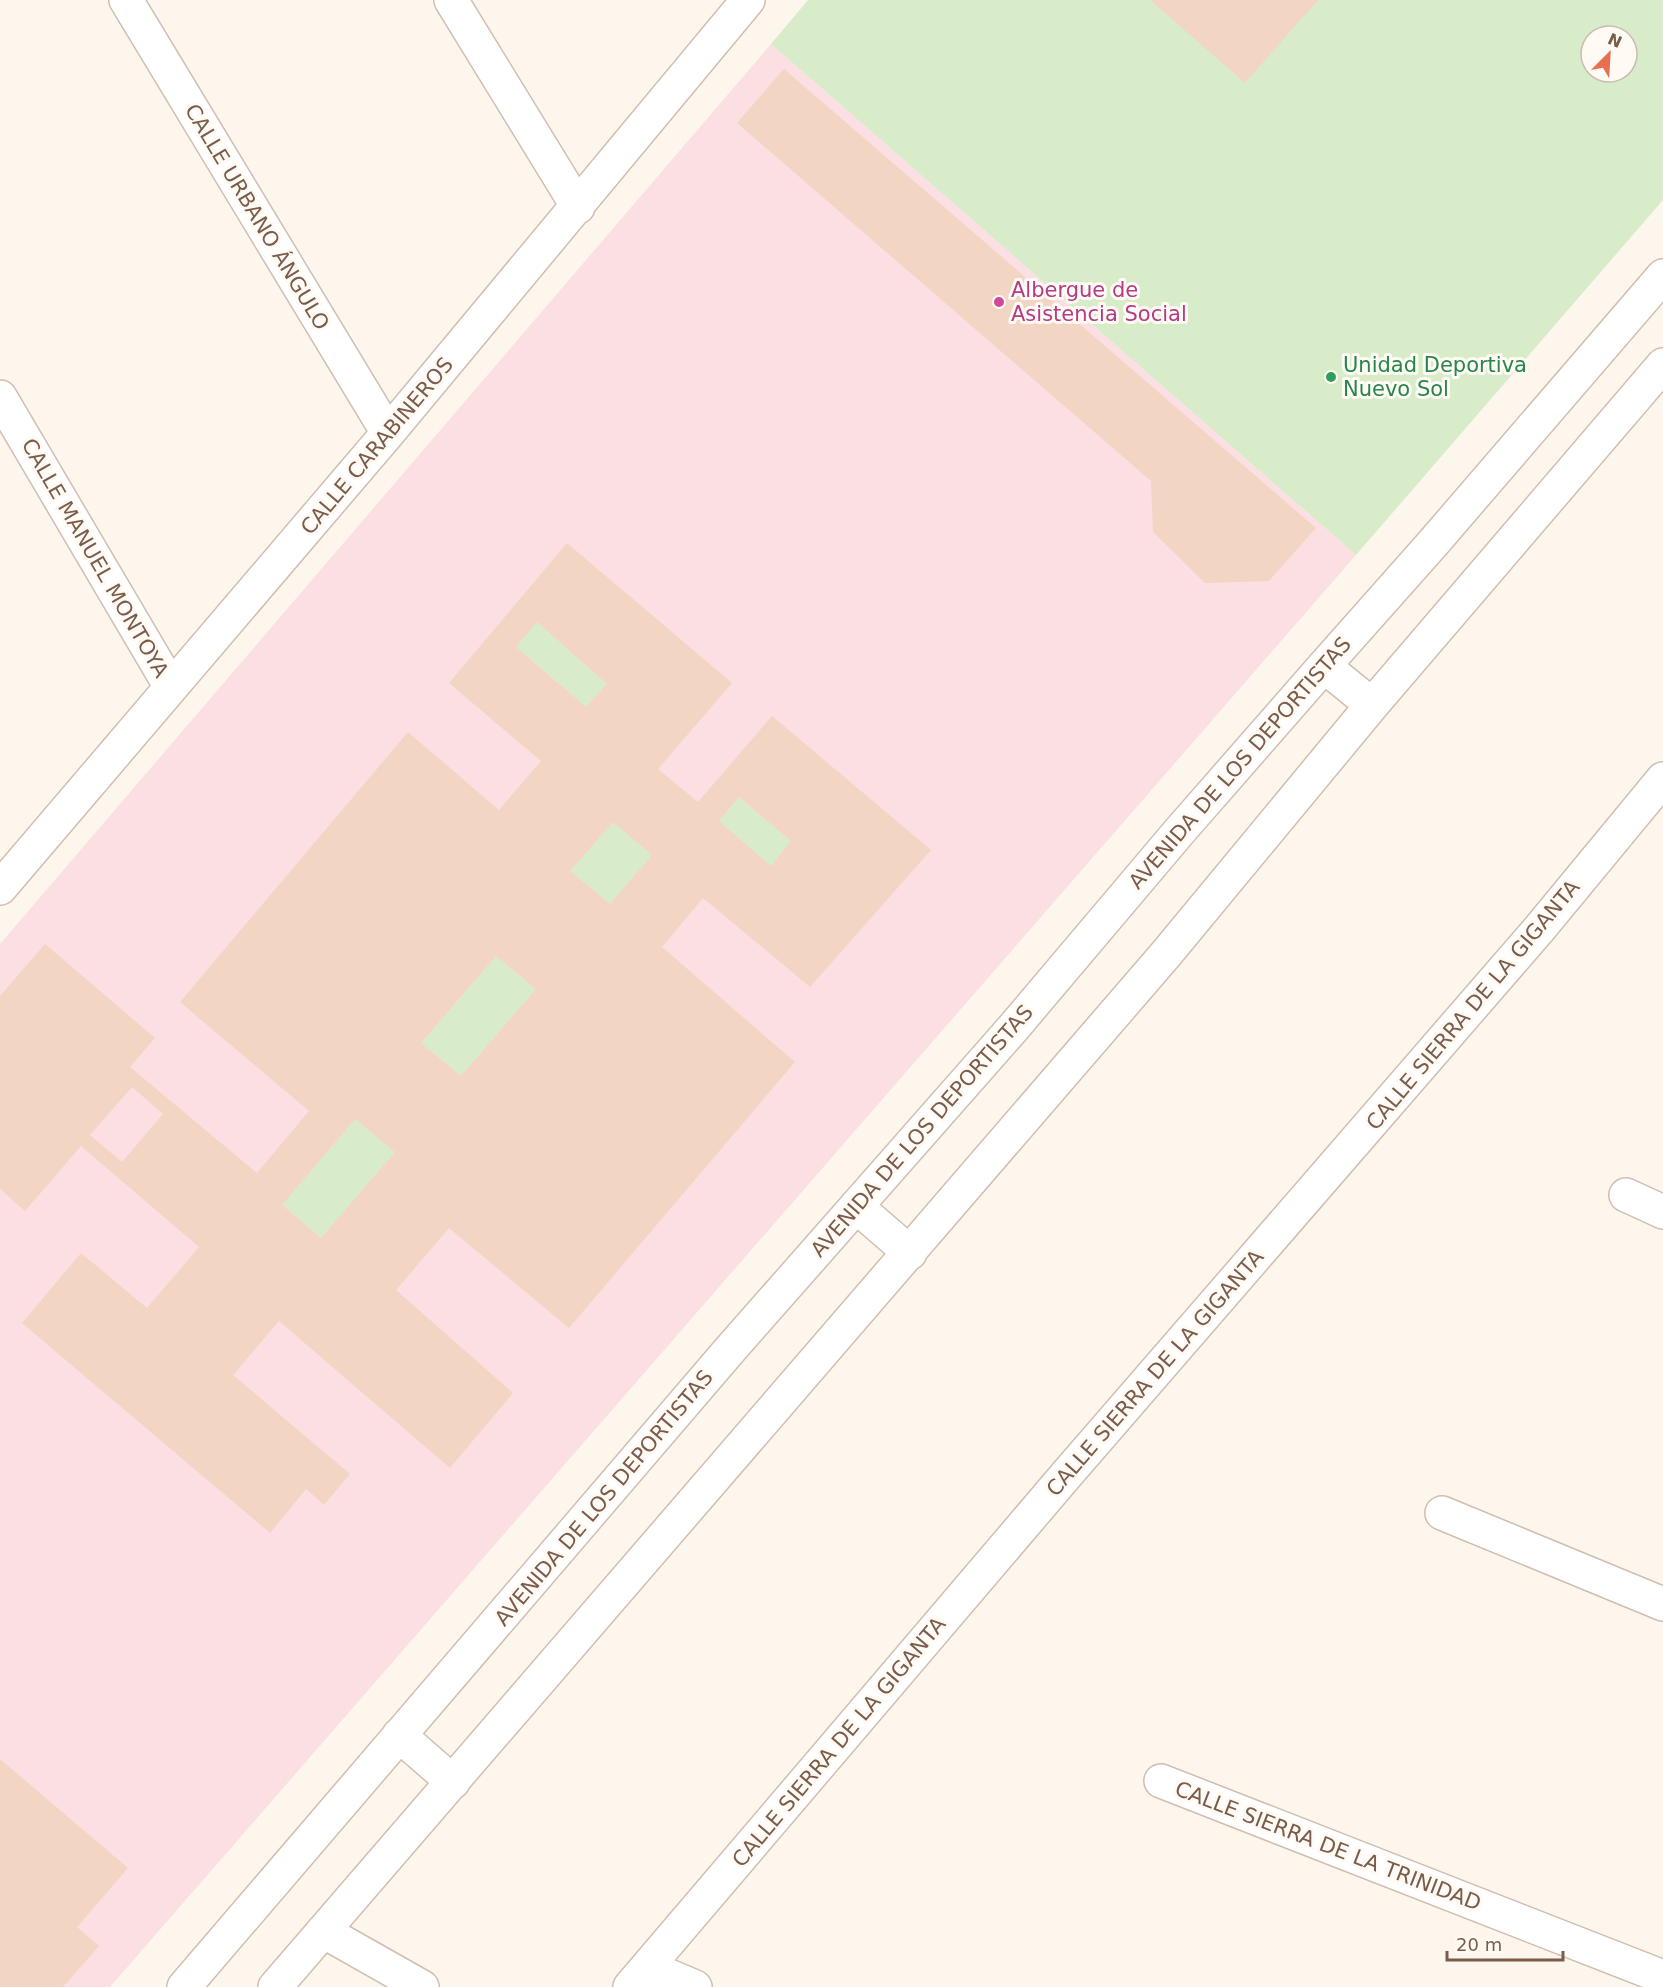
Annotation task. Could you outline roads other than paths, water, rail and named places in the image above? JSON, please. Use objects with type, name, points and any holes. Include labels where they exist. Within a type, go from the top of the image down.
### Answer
[{"type":"street","points":[[451,0],[578,207]]},
{"type":"street","name":"CALLE CARABINEROS","points":[[0,888],[388,433],[748,0]]},
{"type":"street","name":"CALLE URBANO ÁNGULO","points":[[135,4],[388,433]]},
{"type":"street","name":"AVENIDA DE LOS DEPORTISTAS","points":[[184,1987],[728,1352],[1663,276]]},
{"type":"street","points":[[275,1987],[1166,954],[1372,705],[1663,365]]},
{"type":"street","name":"CALLE MANUEL MONTOYA","points":[[0,397],[171,687]]},
{"type":"street","points":[[1324,666],[1372,705]]},
{"type":"street","name":"CALLE SIERRA DE LA GIGANTA","points":[[639,1977],[1060,1483],[1657,797]]},
{"type":"street","points":[[1626,1196],[1663,1212]]},
{"type":"street","points":[[856,1206],[910,1253]]},
{"type":"street","points":[[1442,1513],[1663,1604]]},
{"type":"street","points":[[399,1736],[453,1782]]},
{"type":"street","name":"CALLE SIERRA DE LA TRINIDAD","points":[[1161,1780],[1663,1977]]},
{"type":"street","points":[[323,1931],[422,1987]]},
{"type":"street","points":[[639,1977],[695,1987]]},
{"type":"place","name":"Albergue de Asistencia Social","points":[[999,302]]},
{"type":"place","name":"Unidad Deportiva Nuevo Sol","points":[[1331,377]]}]
